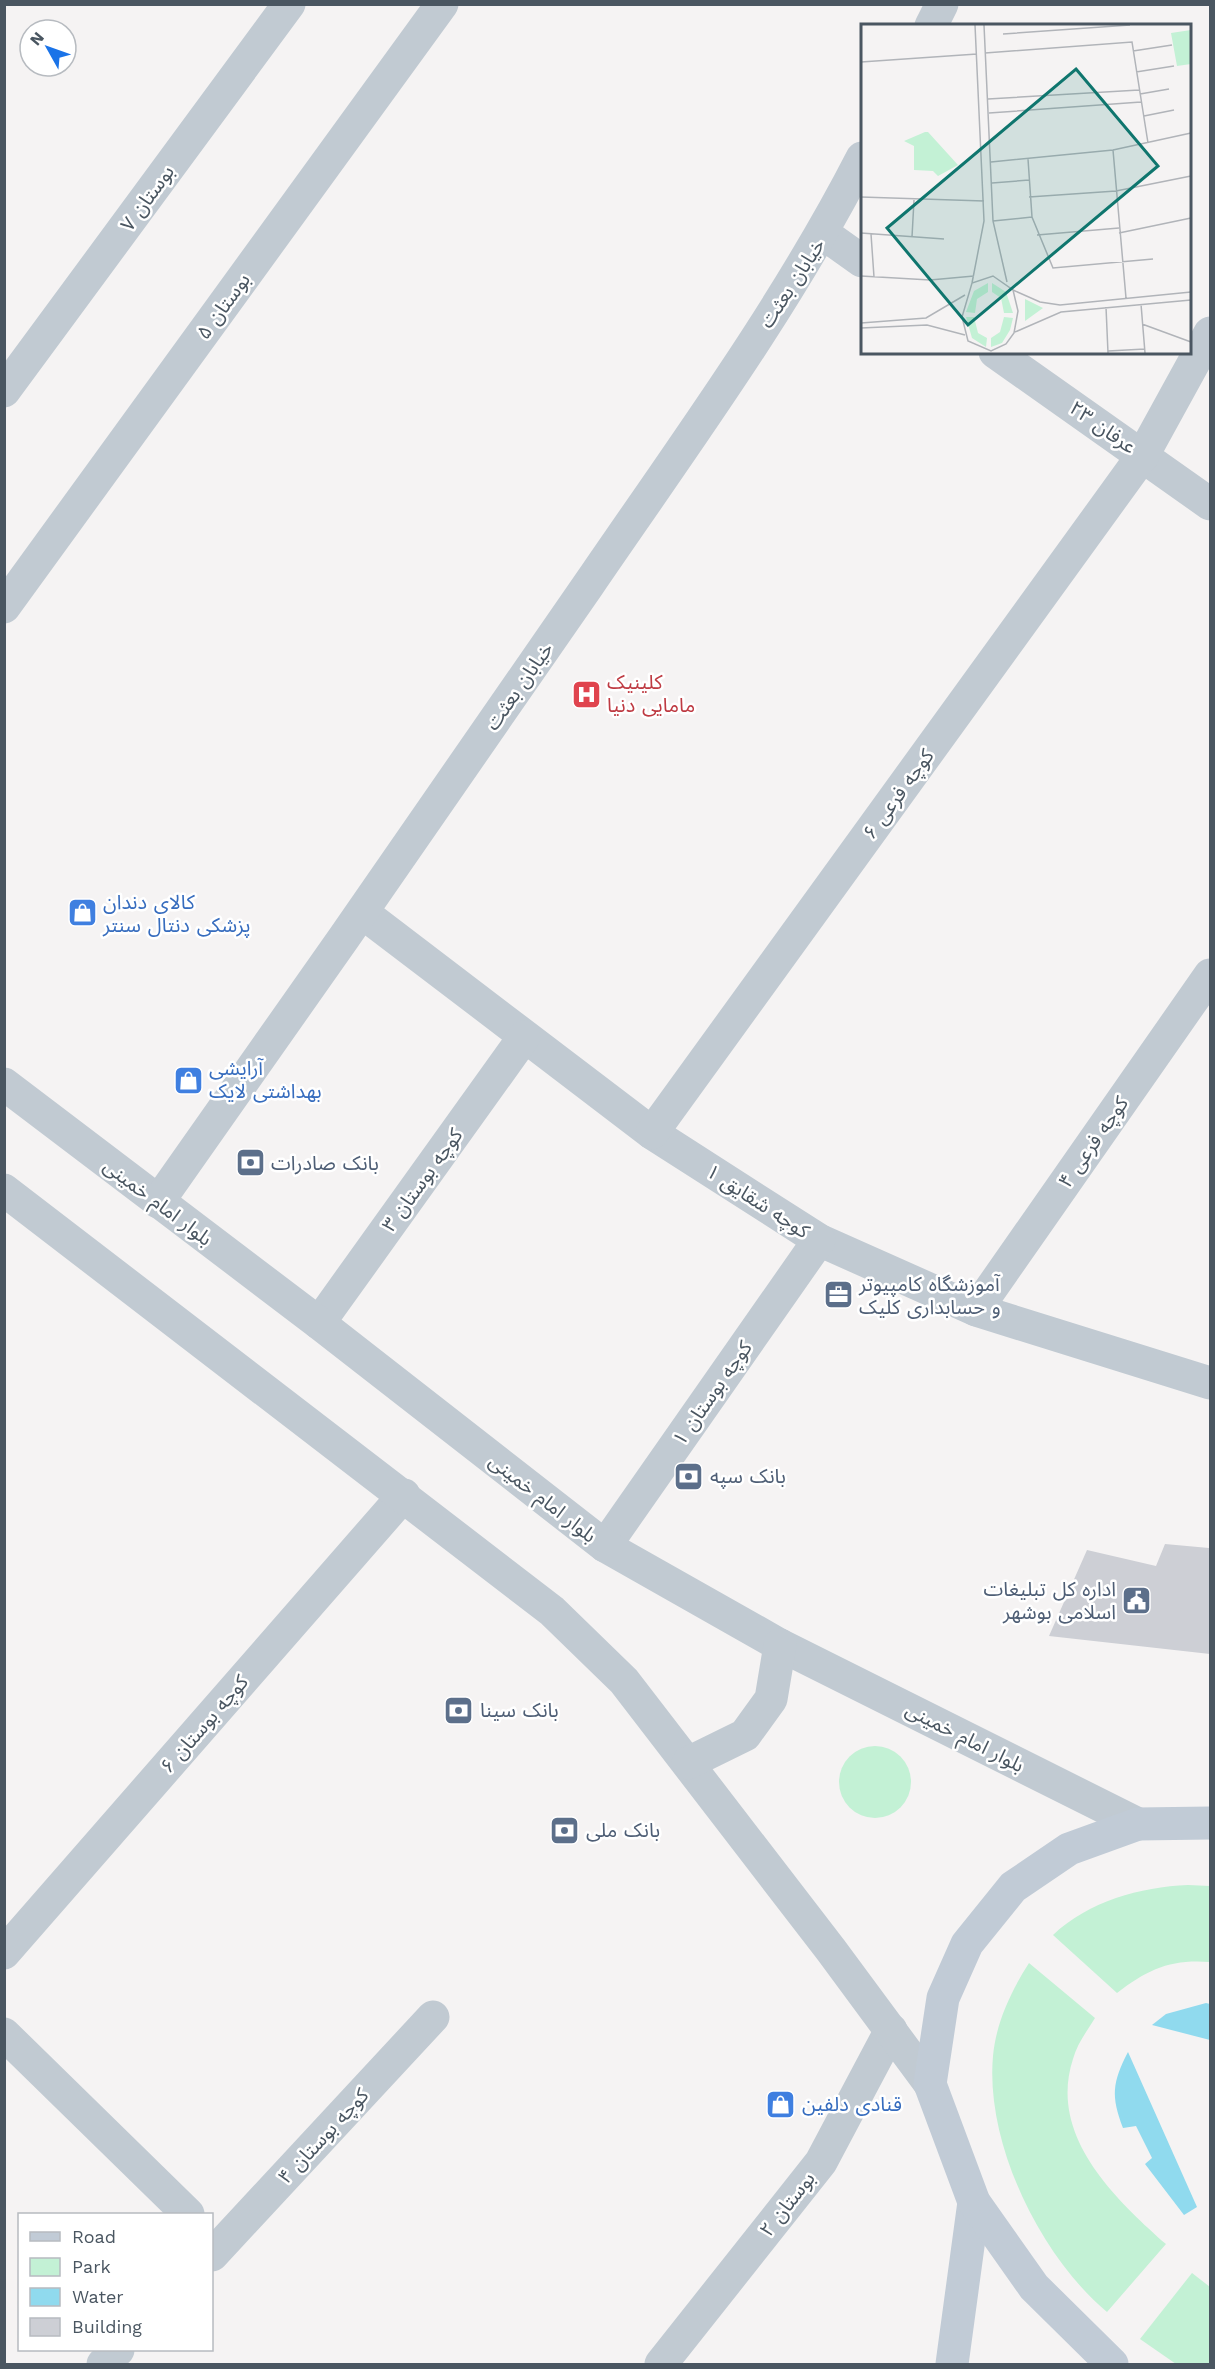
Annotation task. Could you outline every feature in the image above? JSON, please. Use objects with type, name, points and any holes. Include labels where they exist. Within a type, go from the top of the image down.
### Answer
[{"type":"main road","points":[[1112,2364],[1034,2287],[974,2202],[930,2084],[943,1998],[967,1944],[1013,1887],[1069,1849],[1138,1824],[1210,1823]]},
{"type":"main road","points":[[952,2364],[974,2202]]},
{"type":"street","name":"بوستان ۷","points":[[4,391],[289,4]]},
{"type":"street","name":"بوستان ۵","points":[[4,607],[442,4]]},
{"type":"street","points":[[932,24],[942,4]]},
{"type":"street","name":"خیابان بعثت","points":[[158,1202],[363,913],[728,381],[824,234],[861,160]]},
{"type":"street","points":[[824,234],[861,260]]},
{"type":"street","name":"کوچه فرعی ۶","points":[[652,1133],[1143,455],[1210,333]]},
{"type":"street","name":"عرفان ۲۳","points":[[998,354],[1210,504]]},
{"type":"street","name":"کوچه شقایق ۱","points":[[363,913],[652,1133],[819,1240],[976,1310],[1210,1383]]},
{"type":"street","name":"کوچه فرعی ۴","points":[[976,1310],[1210,975]]},
{"type":"street","name":"کوچه بوستان ۳","points":[[319,1323],[524,1036]]},
{"type":"street","name":"بلوار امام خمینی","points":[[4,1084],[319,1323],[605,1546],[780,1645],[1138,1824]]},
{"type":"street","points":[[4,1190],[404,1495],[552,1611],[624,1681],[930,2084]]},
{"type":"street","name":"کوچه بوستان ۱","points":[[605,1546],[819,1240]]},
{"type":"street","name":"کوچه بوستان ۶","points":[[4,1953],[404,1495]]},
{"type":"street","points":[[688,1763],[745,1735],[771,1699],[780,1645]]},
{"type":"street","name":"کوچه بوستان ۴","points":[[215,2246],[434,2017]]},
{"type":"street","name":"بوستان ۲","points":[[661,2364],[821,2162],[891,2030]]},
{"type":"street","points":[[4,2034],[187,2213]]},
{"type":"street","points":[[103,2364],[116,2351]]},
{"type":"green space","points":[[882,1746],[901,1756],[909,1768],[911,1782],[909,1796],[901,1808],[889,1816],[868,1818],[849,1808],[841,1796],[839,1775],[849,1756],[861,1748]]},
{"type":"green space","points":[[1188,1885],[1210,1886],[1210,1962],[1183,1962],[1160,1967],[1117,1993],[1053,1935],[1083,1913],[1116,1898],[1152,1889]]},
{"type":"green space","points":[[1029,1963],[1095,2018],[1073,2059],[1068,2087],[1070,2114],[1078,2139],[1091,2163],[1107,2185],[1166,2244],[1107,2312],[1083,2289],[1060,2261],[1040,2230],[1022,2196],[1008,2161],[998,2125],[993,2090],[993,2056],[997,2031],[1005,2008]]},
{"type":"green space","points":[[1192,2273],[1210,2287],[1210,2364],[1176,2364],[1140,2339]]},
{"type":"water","points":[[1206,2003],[1210,2004],[1210,2040],[1152,2025],[1166,2014]]},
{"type":"water","points":[[1128,2052],[1197,2207],[1184,2215],[1145,2164],[1152,2158],[1136,2126],[1123,2128],[1119,2117],[1115,2098],[1116,2081]]},
{"type":"building","name":"اداره کل تبلیغات اسلامی بوشهر","points":[[1165,1544],[1209,1548],[1210,1544],[1210,1654],[1049,1636],[1087,1550],[1156,1566]]},
{"type":"place","name":"کلینیک مامایی دنیا","points":[[586,694]]},
{"type":"place","name":"کالای دندان پزشکی دنتال سنتر","points":[[82,913]]},
{"type":"place","name":"آرایشی بهداشتی لایک","points":[[188,1080]]},
{"type":"place","name":"بانک صادرات","points":[[250,1163]]},
{"type":"place","name":"آموزشگاه کامپیوتر و حسابداری کلیک","points":[[838,1295]]},
{"type":"place","name":"بانک سپه","points":[[689,1476]]},
{"type":"place","name":"اداره کل تبلیغات اسلامی بوشهر","points":[[1137,1601]]},
{"type":"place","name":"بانک سینا","points":[[459,1710]]},
{"type":"place","name":"بانک ملی","points":[[565,1830]]},
{"type":"place","name":"قنادی دلفین","points":[[781,2104]]}]
